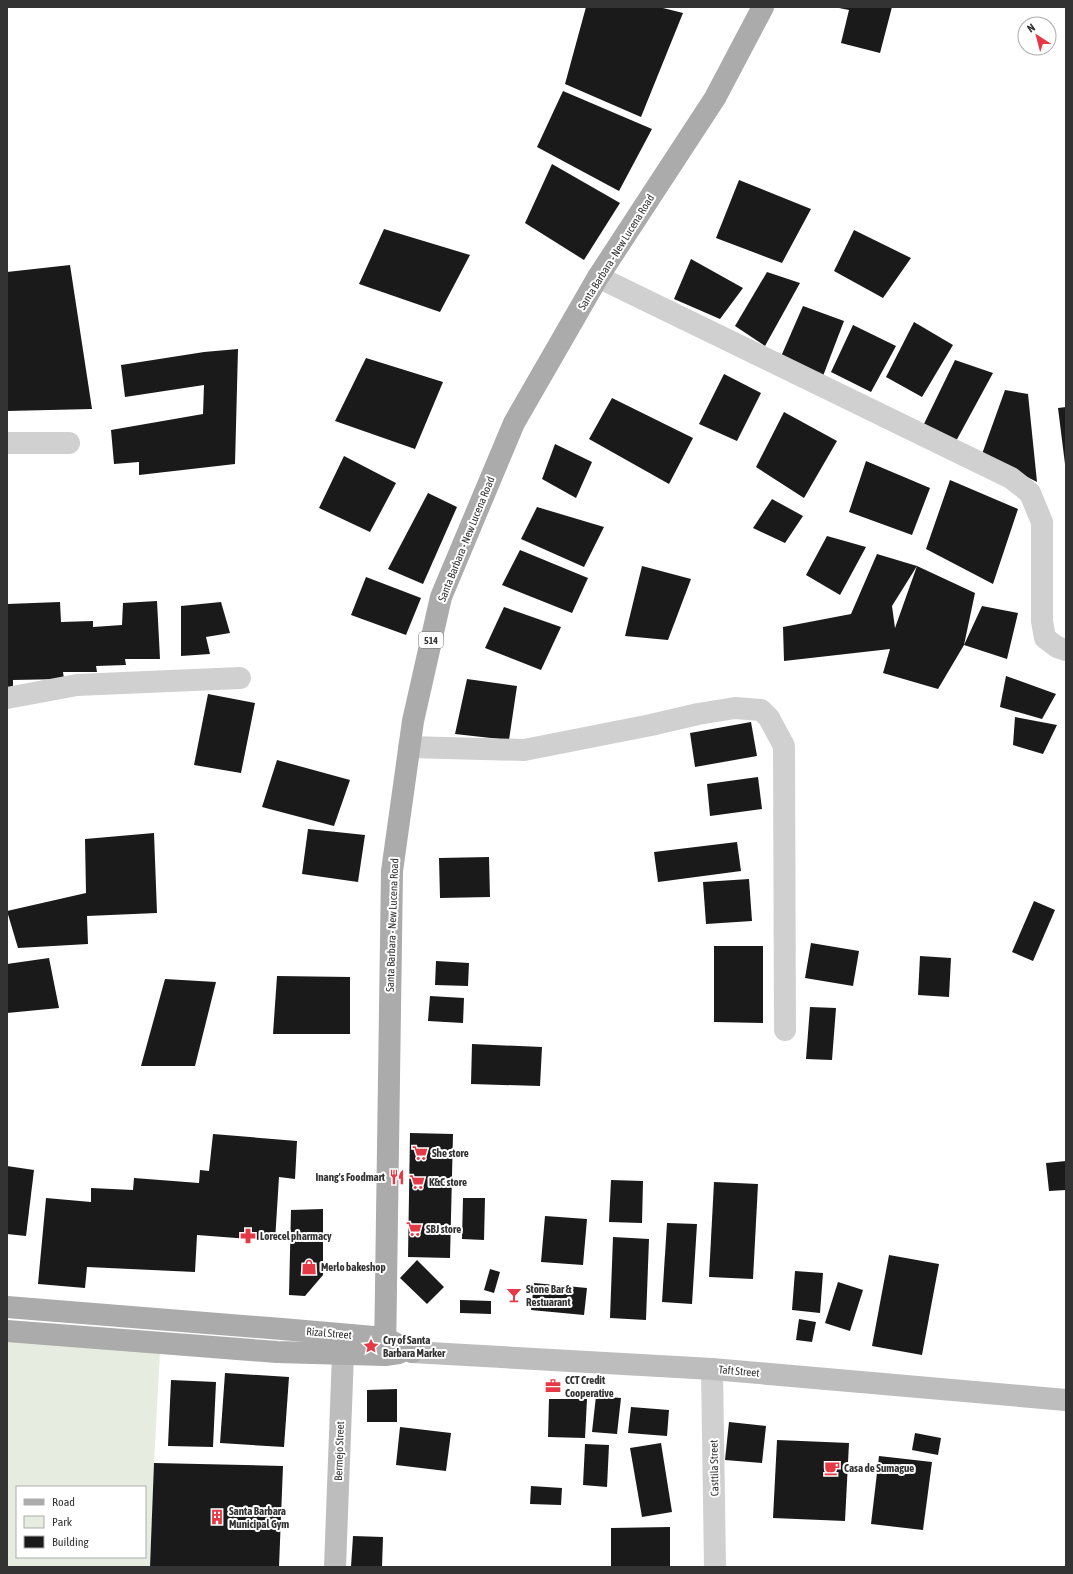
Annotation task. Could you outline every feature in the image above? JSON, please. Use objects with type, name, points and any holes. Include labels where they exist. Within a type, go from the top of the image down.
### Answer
[{"type":"main road","name":"Santa Barbara - New Lucena Road","points":[[385,1347],[392,871],[413,721],[441,597],[514,423],[598,277],[715,98],[762,7]]},
{"type":"main road","name":"Rizal Street","points":[[7,1307],[344,1344],[385,1347],[412,1352]]},
{"type":"main road","name":"Rizal Street","points":[[7,1331],[277,1352],[344,1344]]},
{"type":"main road","name":"Bermejo Street","points":[[335,1567],[344,1344]]},
{"type":"main road","name":"Taft Street","points":[[412,1352],[712,1369],[1066,1400]]},
{"type":"street","points":[[598,277],[1011,478],[1030,493],[1042,522],[1042,621],[1045,638],[1057,647],[1066,650]]},
{"type":"street","points":[[7,443],[69,443]]},
{"type":"street","points":[[7,698],[77,685],[240,678]]},
{"type":"street","points":[[410,747],[524,750],[651,725],[698,714],[735,708],[761,710],[769,718],[784,746],[785,1030]]},
{"type":"street","name":"Casttila Street","points":[[712,1369],[715,1567]]},
{"type":"green space","points":[[7,1341],[160,1352],[150,1567],[7,1567]]},
{"type":"building","points":[[586,7],[659,7],[683,13],[641,117],[565,84]]},
{"type":"building","points":[[834,7],[892,7],[880,53],[841,43],[849,10]]},
{"type":"building","points":[[563,91],[652,129],[619,191],[537,147]]},
{"type":"building","points":[[552,164],[620,203],[584,260],[525,223]]},
{"type":"building","points":[[739,180],[811,209],[782,263],[716,238]]},
{"type":"building","points":[[384,229],[470,255],[440,312],[359,284]]},
{"type":"building","points":[[854,230],[911,258],[883,298],[834,271]]},
{"type":"building","points":[[691,259],[743,288],[720,319],[674,299]]},
{"type":"building","points":[[70,265],[92,409],[7,411],[7,272]]},
{"type":"building","points":[[767,272],[800,283],[765,346],[735,326]]},
{"type":"building","points":[[803,306],[844,321],[823,376],[779,361]]},
{"type":"building","points":[[914,322],[953,345],[922,397],[886,377]]},
{"type":"building","points":[[853,325],[896,346],[871,392],[831,372]]},
{"type":"building","points":[[238,349],[235,464],[139,475],[139,462],[114,464],[111,430],[203,414],[204,385],[125,397],[121,365],[204,352]]},
{"type":"building","points":[[366,358],[443,382],[415,449],[335,421]]},
{"type":"building","points":[[955,360],[993,373],[955,443],[921,430]]},
{"type":"building","points":[[724,374],[761,393],[737,441],[699,424]]},
{"type":"building","points":[[1005,390],[1028,394],[1037,482],[982,454]]},
{"type":"building","points":[[612,398],[693,438],[669,484],[589,439]]},
{"type":"building","points":[[1066,407],[1066,464],[1065,464],[1058,408]]},
{"type":"building","points":[[784,412],[837,441],[804,498],[756,467]]},
{"type":"building","points":[[555,444],[592,462],[576,498],[542,479]]},
{"type":"building","points":[[344,456],[396,483],[370,532],[319,508]]},
{"type":"building","points":[[866,461],[930,488],[912,535],[849,512]]},
{"type":"building","points":[[950,480],[1018,509],[993,584],[926,549]]},
{"type":"building","points":[[428,493],[457,507],[423,584],[388,569]]},
{"type":"building","points":[[772,499],[803,516],[785,543],[753,528]]},
{"type":"building","points":[[537,507],[604,527],[584,567],[521,539]]},
{"type":"building","points":[[827,536],[866,547],[840,595],[806,575]]},
{"type":"building","points":[[520,550],[588,578],[572,613],[502,585]]},
{"type":"building","points":[[877,554],[917,566],[975,593],[964,645],[938,689],[883,673],[890,649],[784,661],[783,627],[851,614]],"holes":[[[917,566],[895,628],[892,606]]]},
{"type":"building","points":[[642,566],[691,579],[668,640],[625,636]]},
{"type":"building","points":[[366,577],[421,598],[406,635],[351,615]]},
{"type":"building","points":[[157,601],[160,659],[125,659],[126,665],[96,666],[97,672],[63,672],[64,679],[13,680],[13,687],[7,688],[7,604],[60,602],[61,622],[93,621],[93,627],[122,625],[123,603]]},
{"type":"building","points":[[221,602],[230,633],[206,637],[210,654],[181,656],[181,606]]},
{"type":"building","points":[[982,606],[1018,613],[1007,659],[964,645]]},
{"type":"building","points":[[504,607],[561,627],[541,670],[485,648]]},
{"type":"building","points":[[1006,676],[1056,694],[1042,719],[1000,707]]},
{"type":"building","points":[[467,679],[517,686],[509,740],[455,734]]},
{"type":"building","points":[[208,694],[255,703],[241,773],[194,765]]},
{"type":"building","points":[[1015,717],[1057,725],[1043,754],[1013,745]]},
{"type":"building","points":[[751,722],[757,756],[695,767],[690,733]]},
{"type":"building","points":[[277,760],[350,780],[334,826],[262,807]]},
{"type":"building","points":[[758,777],[762,809],[710,816],[707,784]]},
{"type":"building","points":[[308,829],[365,835],[358,882],[302,874]]},
{"type":"building","points":[[154,833],[157,913],[87,916],[88,944],[18,948],[7,911],[86,893],[85,839]]},
{"type":"building","points":[[737,842],[741,871],[658,882],[654,852]]},
{"type":"building","points":[[489,857],[490,897],[440,898],[439,858]]},
{"type":"building","points":[[749,879],[752,921],[706,924],[703,882]]},
{"type":"building","points":[[1034,901],[1055,910],[1033,961],[1012,952]]},
{"type":"building","points":[[811,943],[859,951],[853,986],[805,978]]},
{"type":"building","points":[[714,946],[763,946],[763,1023],[714,1022]]},
{"type":"building","points":[[920,956],[951,958],[949,997],[918,995]]},
{"type":"building","points":[[49,958],[59,1008],[7,1013],[7,964]]},
{"type":"building","points":[[436,961],[469,963],[468,986],[435,985]]},
{"type":"building","points":[[277,976],[350,977],[350,1034],[273,1034]]},
{"type":"building","points":[[165,979],[216,982],[195,1066],[141,1066]]},
{"type":"building","points":[[430,996],[464,998],[463,1023],[428,1021]]},
{"type":"building","points":[[810,1007],[836,1008],[832,1060],[806,1059]]},
{"type":"building","points":[[472,1044],[542,1047],[540,1086],[471,1084]]},
{"type":"building","points":[[410,1133],[453,1134],[450,1258],[408,1257]]},
{"type":"building","points":[[213,1134],[297,1141],[295,1179],[279,1177],[275,1241],[197,1235],[195,1272],[87,1267],[85,1288],[38,1284],[46,1198],[91,1202],[91,1188],[133,1190],[134,1178],[199,1183],[200,1170],[209,1171]]},
{"type":"building","points":[[1066,1161],[1066,1190],[1049,1191],[1046,1163]]},
{"type":"building","points":[[7,1166],[34,1170],[26,1236],[7,1234]]},
{"type":"building","points":[[611,1180],[643,1181],[642,1223],[609,1222]]},
{"type":"building","points":[[714,1182],[758,1184],[753,1279],[709,1277]]},
{"type":"building","points":[[463,1198],[485,1198],[484,1240],[462,1239]]},
{"type":"building","points":[[323,1209],[323,1275],[305,1296],[289,1295],[291,1210]]},
{"type":"building","points":[[545,1216],[587,1219],[583,1265],[541,1262]]},
{"type":"building","points":[[667,1223],[697,1224],[692,1304],[662,1302]]},
{"type":"building","points":[[613,1237],[649,1239],[646,1320],[610,1318]]},
{"type":"building","points":[[889,1255],[939,1264],[922,1355],[872,1346]]},
{"type":"building","points":[[417,1260],[444,1287],[427,1304],[400,1278]]},
{"type":"building","points":[[490,1269],[500,1272],[494,1293],[484,1290]]},
{"type":"building","points":[[795,1271],[823,1273],[820,1313],[792,1310]]},
{"type":"building","points":[[838,1282],[863,1290],[850,1331],[825,1323]]},
{"type":"building","points":[[534,1283],[587,1288],[584,1315],[531,1310]]},
{"type":"building","points":[[460,1300],[491,1301],[491,1314],[460,1313]]},
{"type":"building","points":[[799,1319],[816,1322],[812,1342],[796,1340]]},
{"type":"building","points":[[225,1373],[289,1377],[284,1447],[220,1443]]},
{"type":"building","points":[[171,1380],[216,1382],[213,1447],[168,1446]]},
{"type":"building","points":[[397,1389],[397,1422],[367,1422],[367,1390]]},
{"type":"building","points":[[596,1396],[621,1398],[617,1434],[592,1432]]},
{"type":"building","points":[[549,1399],[587,1399],[585,1438],[548,1437]]},
{"type":"building","points":[[631,1407],[669,1410],[667,1436],[628,1433]]},
{"type":"building","points":[[729,1422],[766,1426],[762,1463],[725,1460]]},
{"type":"building","points":[[400,1427],[451,1433],[446,1471],[396,1465]]},
{"type":"building","points":[[915,1433],[941,1438],[938,1455],[912,1450]]},
{"type":"building","points":[[777,1440],[849,1443],[845,1521],[773,1518]]},
{"type":"building","points":[[661,1443],[672,1512],[642,1517],[630,1448]]},
{"type":"building","points":[[585,1444],[609,1445],[607,1487],[583,1485]]},
{"type":"building","points":[[879,1456],[932,1462],[923,1530],[871,1524]]},
{"type":"building","name":"Santa Barbara Municipal Gym","points":[[154,1463],[283,1466],[279,1567],[150,1567]]},
{"type":"building","points":[[531,1486],[562,1488],[561,1505],[530,1504]]},
{"type":"building","points":[[670,1527],[670,1567],[611,1567],[611,1528]]},
{"type":"building","points":[[353,1536],[383,1537],[382,1567],[351,1567]]},
{"type":"place","name":"She store","points":[[420,1153]]},
{"type":"place","name":"Inang's Foodmart","points":[[397,1177]]},
{"type":"place","name":"K&C store","points":[[417,1182]]},
{"type":"place","name":"SBJ store","points":[[414,1229]]},
{"type":"place","name":"Lorecel pharmacy","points":[[248,1236]]},
{"type":"place","name":"Merlo bakeshop","points":[[309,1267]]},
{"type":"place","name":"Stone Bar & Restuarant","points":[[514,1295]]},
{"type":"place","name":"Cry of Santa Barbara Marker","points":[[371,1346]]},
{"type":"place","name":"CCT Credit Cooperative","points":[[553,1386]]},
{"type":"place","name":"Casa de Sumague","points":[[832,1468]]},
{"type":"place","name":"Santa Barbara Municipal Gym","points":[[217,1517]]}]
